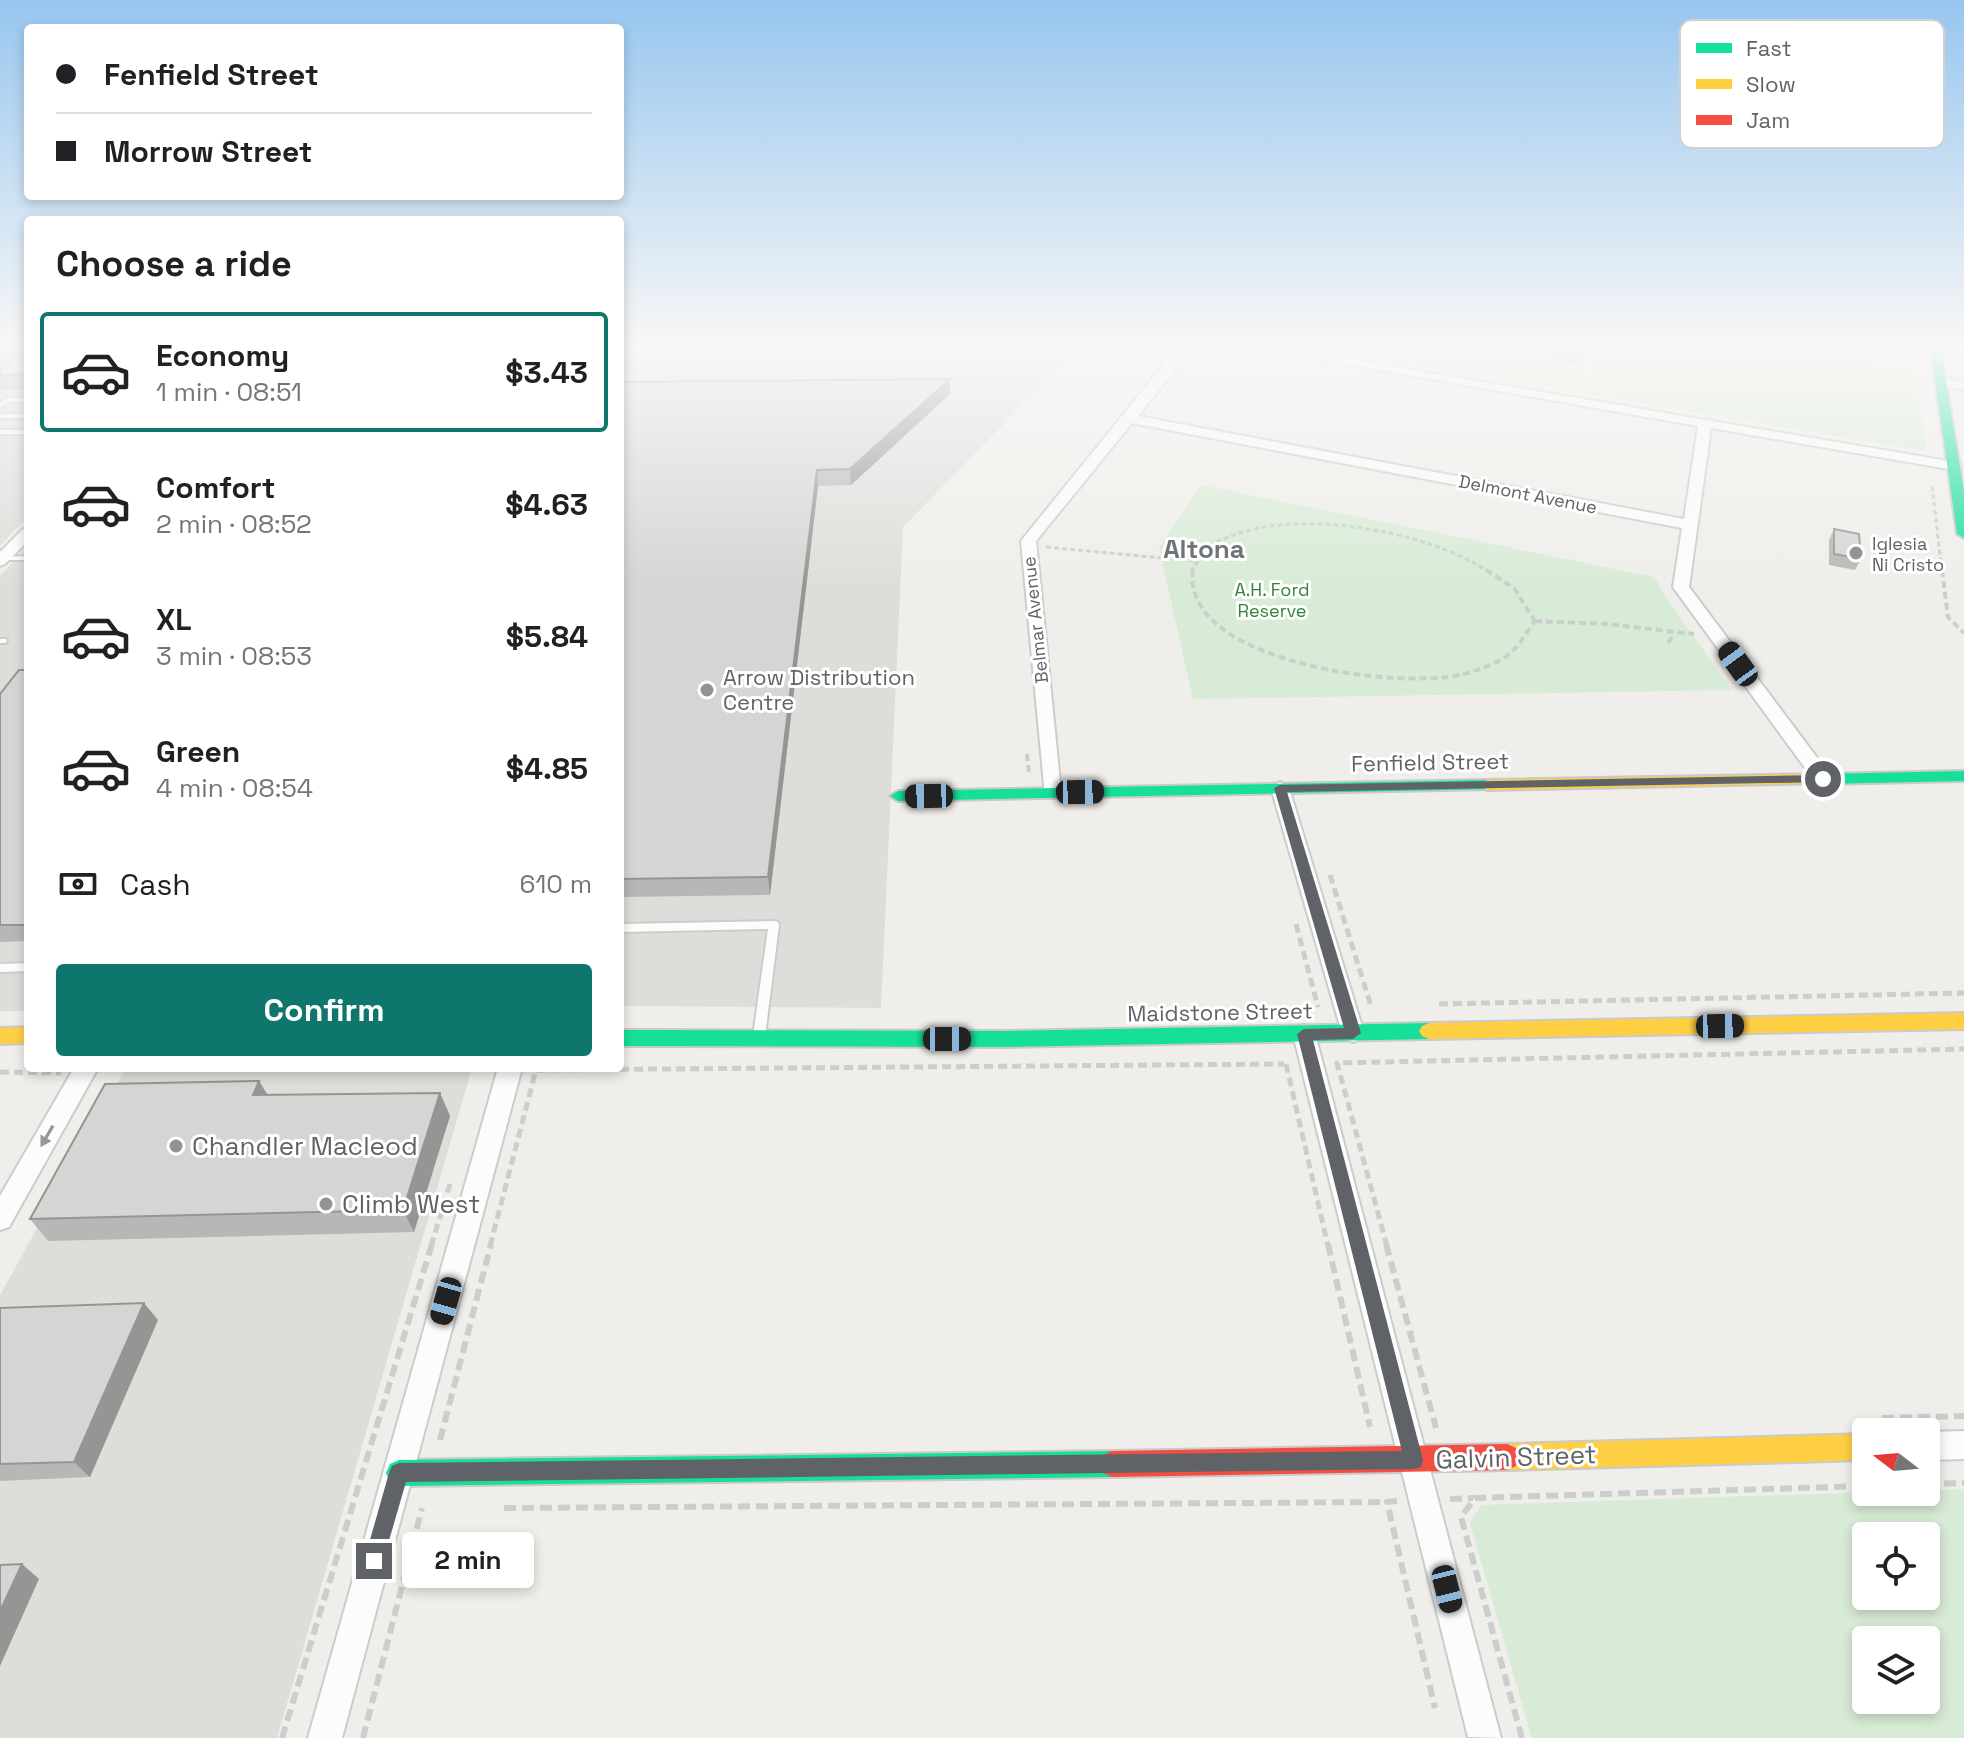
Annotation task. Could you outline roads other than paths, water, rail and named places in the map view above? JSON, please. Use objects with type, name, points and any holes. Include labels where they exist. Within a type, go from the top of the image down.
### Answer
[{"type":"street","name":"Belmar Avenue","points":[[1052,792],[1028,541],[1123,425]]},
{"type":"street","name":"Delmont Avenue","points":[[1166,425],[1690,525]]},
{"type":"street","points":[[1705,425],[1681,587],[1823,779]]},
{"type":"street","points":[[1717,425],[1954,466]]},
{"type":"street","points":[[1948,425],[1963,524]]},
{"type":"street","points":[[1,560],[24,536]]},
{"type":"street","name":"Fenfield Street","points":[[898,796],[1964,776]]},
{"type":"street","points":[[1280,788],[1353,1033]]},
{"type":"street","name":"Maidstone Street","points":[[624,1038],[1009,1039],[1964,1021]]},
{"type":"street","points":[[1304,1034],[1485,1737]]},
{"type":"street","points":[[1,1037],[24,1035]]},
{"type":"street","points":[[0,1219],[83,1072]]},
{"type":"street","points":[[325,1738],[399,1473],[517,1072]]},
{"type":"street","points":[[1940,1446],[1964,1445]]},
{"type":"street","name":"Galvin Street","points":[[399,1473],[1414,1460],[1852,1447]]},
{"type":"lane","points":[[0,432],[24,432]]},
{"type":"lane","points":[[1,560],[24,558]]},
{"type":"lane","points":[[624,928],[774,925],[759,1038]]},
{"type":"lane","points":[[0,968],[24,967]]},
{"type":"place","name":"Iglesia Ni Cristo","points":[[1856,553]]},
{"type":"place","name":"Arrow Distribution Centre","points":[[707,690]]},
{"type":"place","name":"Chandler Macleod","points":[[176,1146]]},
{"type":"place","name":"Climb West","points":[[326,1204]]},
{"type":"district","name":"Altona","points":[[1204,549]]},
{"type":"park label","name":"A.H. Ford Reserve","points":[[1272,599]]}]
